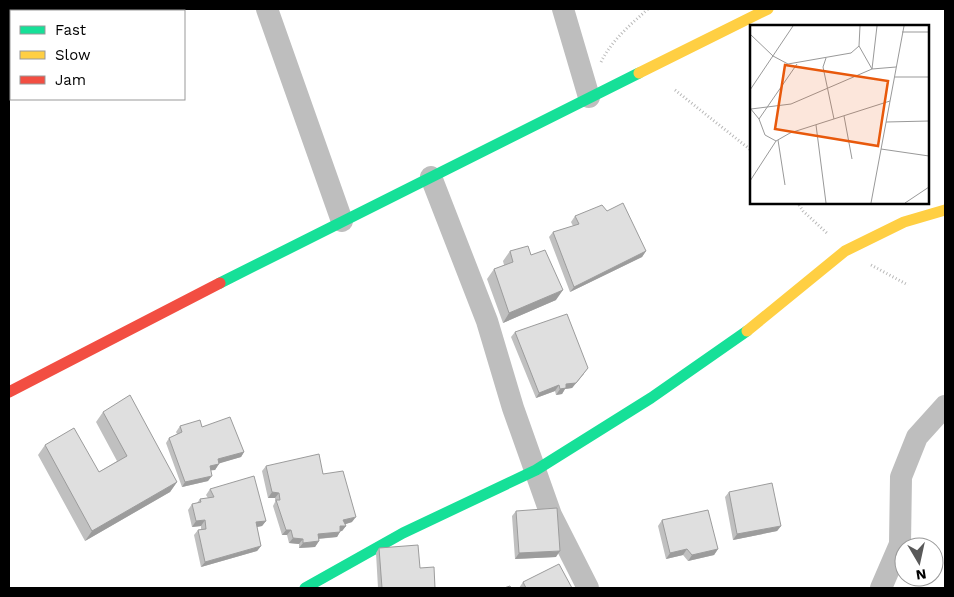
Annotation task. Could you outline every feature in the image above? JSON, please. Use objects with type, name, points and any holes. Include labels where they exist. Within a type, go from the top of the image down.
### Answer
[{"type":"street","points":[[267,9],[342,221]]},
{"type":"street","points":[[563,9],[589,98]]},
{"type":"street","points":[[9,392],[342,221],[768,9]]},
{"type":"street","points":[[432,177],[487,321],[513,408],[551,515],[588,588]]},
{"type":"street","points":[[305,588],[403,533],[536,470],[651,398],[756,325],[845,251],[904,222],[945,210]]},
{"type":"street","points":[[881,588],[900,544],[901,477],[917,437],[945,406]]},
{"type":"path","points":[[600,66],[607,51],[621,33],[648,9]]},
{"type":"path","points":[[675,90],[750,149]]},
{"type":"building","points":[[623,203],[646,251],[574,287],[553,232],[579,224],[575,216],[602,205],[607,211]]},
{"type":"building","points":[[528,246],[531,255],[545,250],[563,290],[509,313],[494,269],[513,262],[510,251]]},
{"type":"building","points":[[567,314],[588,368],[576,383],[566,384],[566,388],[560,389],[559,385],[539,393],[515,332]]},
{"type":"building","points":[[130,395],[177,482],[92,531],[45,445],[74,428],[99,472],[127,456],[103,412]]},
{"type":"building","points":[[230,417],[244,452],[218,459],[219,464],[210,466],[212,476],[185,482],[169,438],[182,432],[180,426],[200,420],[202,427]]},
{"type":"building","points":[[319,454],[323,474],[343,471],[356,517],[343,520],[346,526],[340,526],[340,532],[318,534],[319,541],[303,543],[303,539],[293,538],[291,530],[286,530],[276,500],[280,500],[279,493],[272,492],[266,466]]},
{"type":"building","points":[[254,476],[266,521],[256,522],[261,546],[205,562],[198,530],[206,529],[205,520],[196,521],[192,504],[201,502],[200,499],[214,497],[210,489]]},
{"type":"building","points":[[772,483],[781,526],[737,534],[729,492]]},
{"type":"building","points":[[557,508],[560,551],[519,553],[516,511]]},
{"type":"building","points":[[708,510],[718,549],[692,555],[687,549],[670,553],[662,520]]},
{"type":"building","points":[[418,545],[420,568],[434,567],[435,588],[382,588],[379,548]]},
{"type":"building","points":[[559,564],[572,588],[526,588],[523,582]]},
{"type":"traffic: fast","points":[[220,283],[639,73]]},
{"type":"traffic: fast","points":[[305,588],[403,533],[536,470],[651,398],[747,331]]},
{"type":"traffic: slow","points":[[639,73],[768,9]]},
{"type":"traffic: slow","points":[[747,331],[845,251],[904,222],[945,210]]},
{"type":"traffic: jam","points":[[9,392],[220,283]]}]
